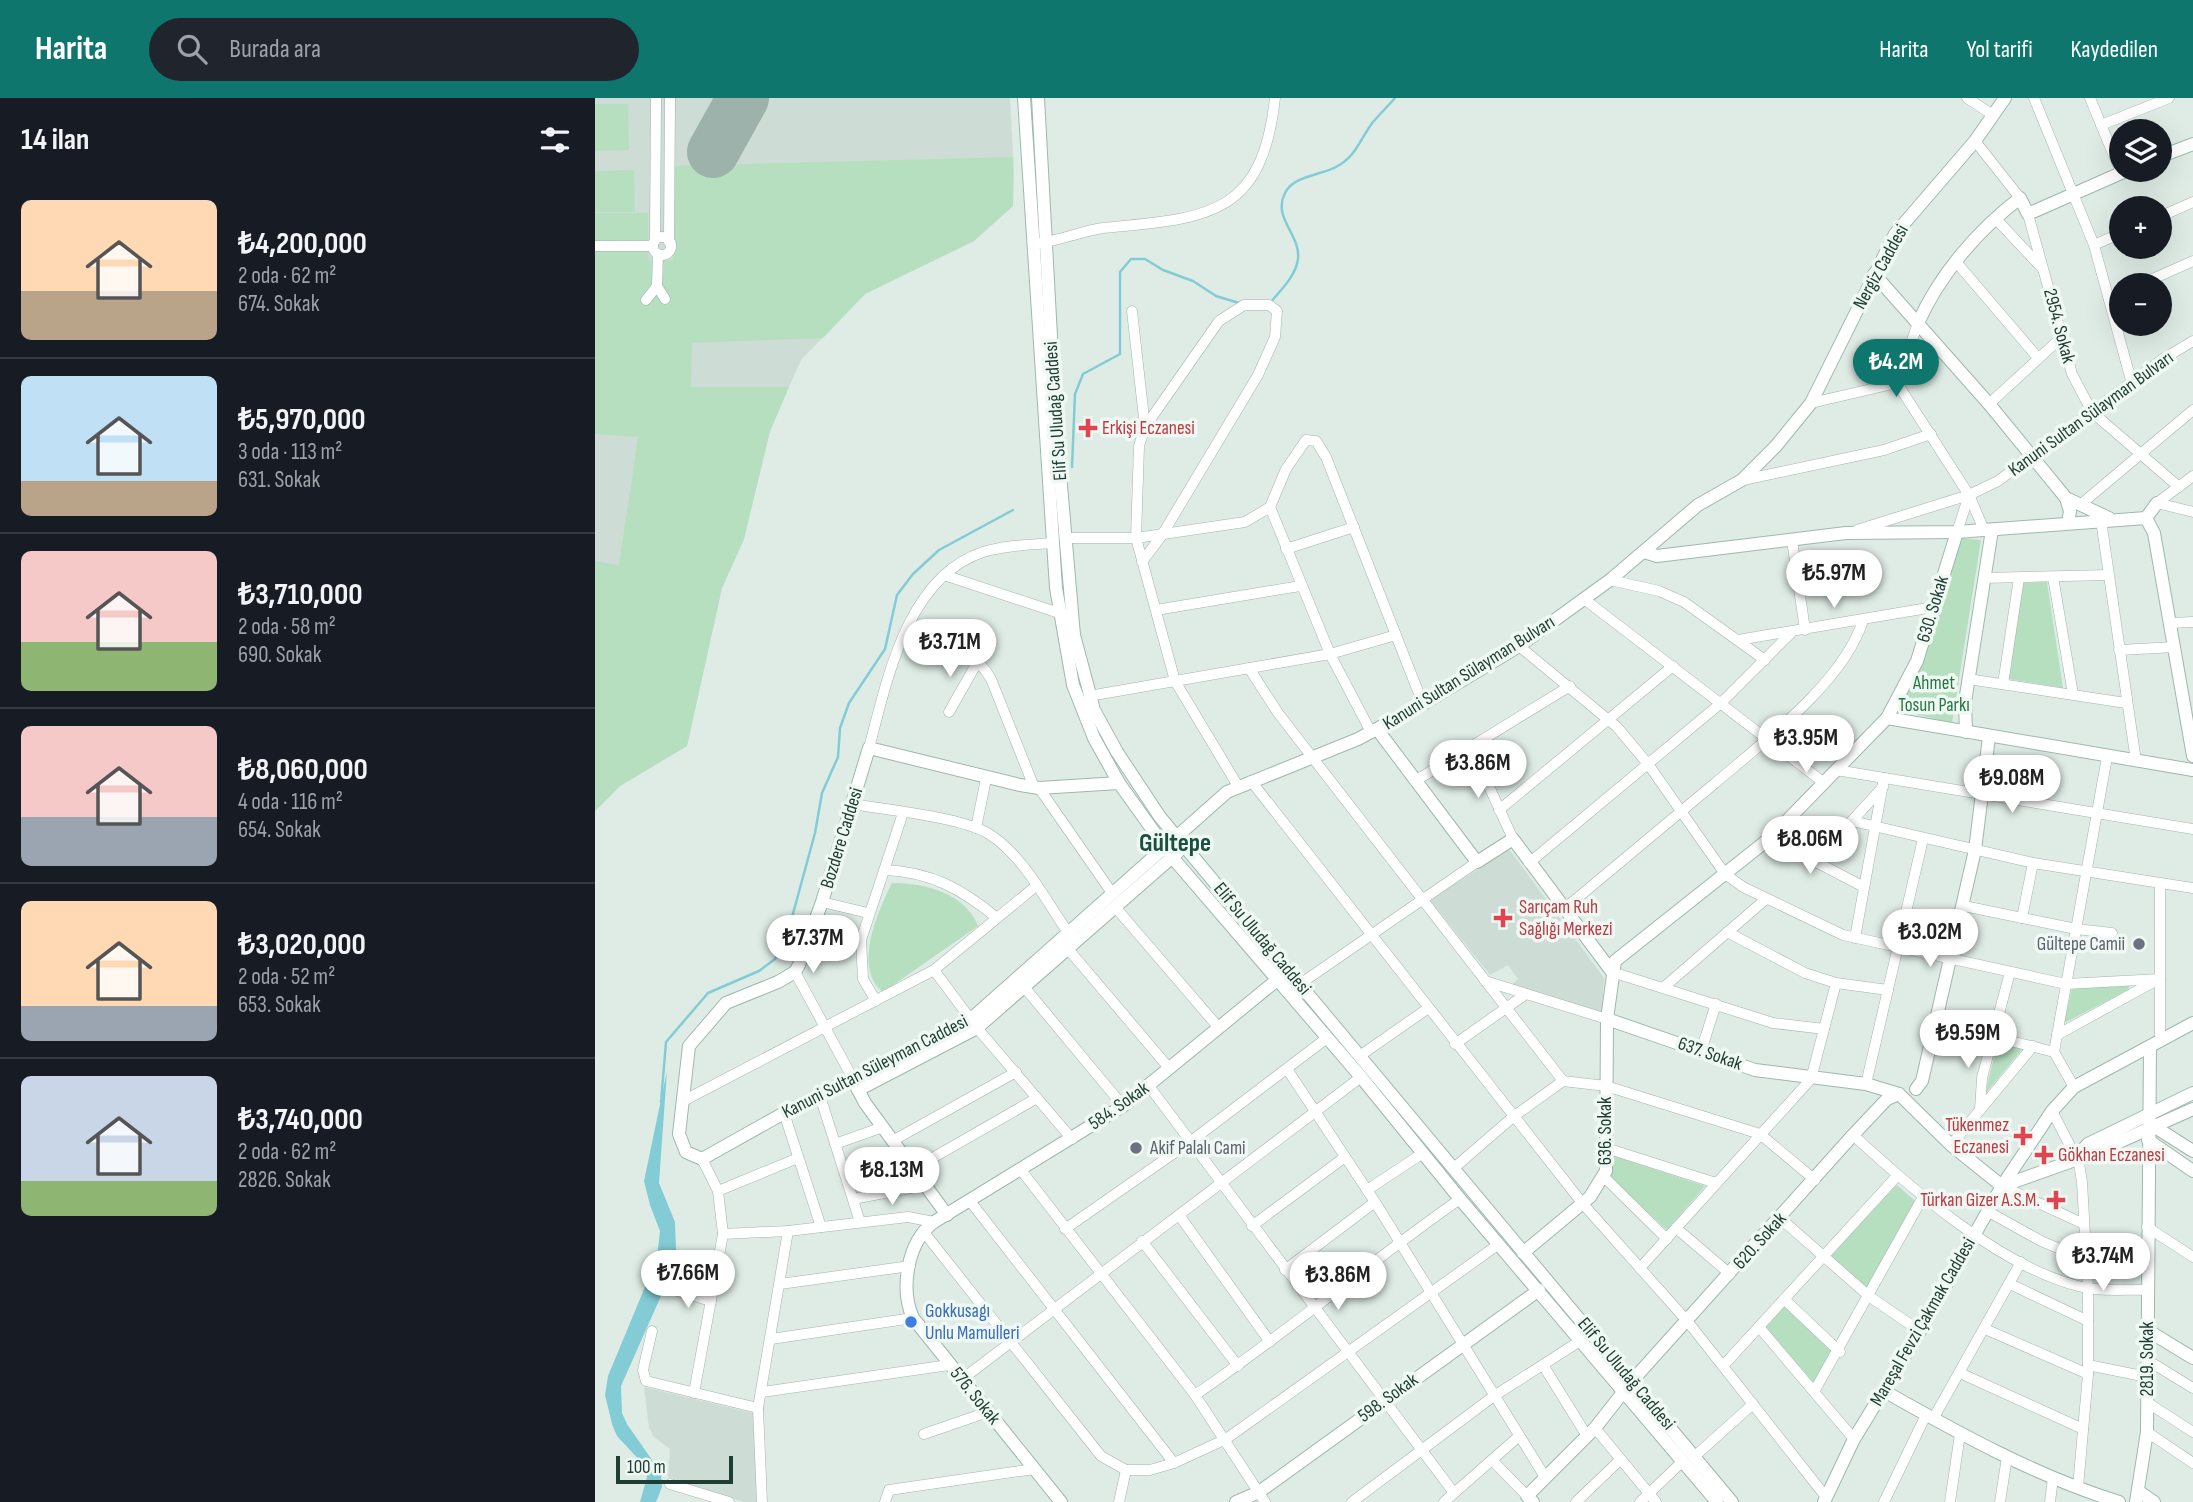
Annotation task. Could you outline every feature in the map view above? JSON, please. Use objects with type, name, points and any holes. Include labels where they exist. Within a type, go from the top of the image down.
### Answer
[{"type":"street","points":[[656,98],[655,247],[657,286],[665,299]]},
{"type":"street","points":[[595,246],[655,247],[668,252],[670,98]]},
{"type":"street","name":"Elif Su Uludağ Caddesi","points":[[1024,98],[1040,243],[1074,635],[1089,696],[1117,752],[1160,817],[1361,1055],[1689,1459],[1732,1502]]},
{"type":"street","name":"Elif Su Uludağ Caddesi","points":[[1038,98],[1040,243],[1052,543],[1059,613],[1078,701],[1119,783],[1168,852],[1361,1077],[1580,1341],[1629,1387]]},
{"type":"street","points":[[1040,243],[1091,230],[1183,220],[1220,206],[1245,186],[1262,161],[1269,144],[1275,98]]},
{"type":"street","points":[[1967,98],[1993,115]]},
{"type":"street","name":"Nergiz Caddesi","points":[[1644,552],[1698,505],[1742,480],[1776,446],[1811,403],[1874,274],[1904,223],[1975,141],[2005,98]]},
{"type":"street","points":[[2034,98],[2094,245],[2109,299]]},
{"type":"street","points":[[2090,98],[2109,141]]},
{"type":"street","points":[[2101,125],[2169,98]]},
{"type":"street","name":"2954. Sokak","points":[[1975,141],[2020,198],[2028,214],[2072,374],[2092,412],[2179,487]]},
{"type":"street","points":[[656,143],[670,143]]},
{"type":"street","points":[[2172,152],[2193,144]]},
{"type":"street","points":[[2028,214],[2109,178]]},
{"type":"street","points":[[1897,383],[1918,323],[1935,292],[1995,218],[2020,198]]},
{"type":"street","points":[[2172,211],[2193,202]]},
{"type":"street","points":[[1995,218],[2043,269]]},
{"type":"street","points":[[655,247],[663,237],[669,242]]},
{"type":"street","points":[[2094,245],[2109,238]]},
{"type":"street","points":[[2166,273],[2193,261]]},
{"type":"street","points":[[1957,263],[2038,358]]},
{"type":"street","points":[[1874,274],[1989,404],[2066,498],[2105,519]]},
{"type":"street","points":[[646,300],[657,286]]},
{"type":"street","points":[[1142,562],[1162,535],[1258,375],[1276,337],[1277,311],[1269,305],[1244,305],[1219,321],[1145,427],[1139,446],[1136,538],[1142,562],[1175,681],[1245,784],[1373,933],[1427,1009],[1513,1117],[1583,1204],[1688,1322],[1825,1499]]},
{"type":"street","points":[[1132,311],[1145,427]]},
{"type":"street","points":[[2119,336],[2132,384]]},
{"type":"street","points":[[1989,404],[2062,337]]},
{"type":"street","name":"Kanuni Sultan Sülayman Bulvarı","points":[[1181,841],[1221,797],[1245,784],[1374,731],[1423,704],[1519,646],[1611,580],[1644,552],[1657,556],[1846,533],[1969,495],[2032,458],[2163,359],[2193,341]]},
{"type":"street","points":[[1811,403],[1897,383]]},
{"type":"street","points":[[1897,383],[1969,495],[1988,530],[1984,578],[1968,680],[1966,732]]},
{"type":"street","points":[[2080,505],[2193,410]]},
{"type":"street","points":[[1742,480],[1884,450],[1931,434]]},
{"type":"street","points":[[1066,538],[1136,538],[1245,522],[1270,507],[1292,459],[1306,440],[1315,440],[1326,457],[1423,704]]},
{"type":"street","points":[[2146,518],[2157,503],[2193,476]]},
{"type":"street","name":"630. Sokak","points":[[1612,972],[1618,956],[1770,838],[1887,718],[1917,662],[1969,495]]},
{"type":"street","points":[[2066,498],[2070,511],[2068,523]]},
{"type":"street","points":[[2157,503],[2193,512]]},
{"type":"street","points":[[1270,507],[1300,586],[1330,653],[1374,731],[1477,862]]},
{"type":"street","points":[[1846,533],[1957,532],[2146,518]]},
{"type":"street","points":[[2146,518],[2154,533],[2189,718],[2193,756]]},
{"type":"street","points":[[2105,519],[2108,576],[2136,761]]},
{"type":"street","points":[[1286,549],[1354,527]]},
{"type":"street","points":[[1792,540],[1805,630]]},
{"type":"street","name":"Bozdere Caddesi","points":[[795,972],[823,902],[904,638],[930,589],[944,575],[981,553],[1004,547],[1052,543]]},
{"type":"street","points":[[944,575],[1059,613]]},
{"type":"street","points":[[1984,578],[2108,576]]},
{"type":"street","points":[[2053,577],[2073,694]]},
{"type":"street","points":[[2003,684],[2019,578]]},
{"type":"street","points":[[1611,580],[1659,592],[1684,602],[1765,660]]},
{"type":"street","points":[[1156,610],[1300,586]]},
{"type":"street","points":[[1584,599],[1822,782]]},
{"type":"street","points":[[1738,640],[1934,607]]},
{"type":"street","points":[[1563,910],[1766,739],[1837,668],[1854,645],[1863,620]]},
{"type":"street","points":[[2171,623],[2193,622]]},
{"type":"street","points":[[1529,863],[1721,703],[1791,633]]},
{"type":"street","points":[[1089,696],[1330,653],[1396,635]]},
{"type":"street","points":[[904,638],[965,651],[978,661],[991,679],[1037,788],[1112,893]]},
{"type":"street","points":[[1519,646],[1609,719],[1648,764],[1725,874],[1766,899],[1819,926],[1855,938],[2066,984],[2160,979]]},
{"type":"street","points":[[2119,650],[2175,647]]},
{"type":"street","points":[[949,712],[978,661]]},
{"type":"street","points":[[1499,810],[1673,666]]},
{"type":"street","points":[[1249,668],[1278,713],[1563,1081]]},
{"type":"street","points":[[1968,680],[2126,703]]},
{"type":"street","points":[[1415,781],[1570,686]]},
{"type":"street","points":[[1887,718],[2193,770]]},
{"type":"street","points":[[1989,737],[1975,850],[1922,1082],[1916,1089],[1899,1094],[1951,1144],[2002,1186],[2084,1224]]},
{"type":"street","points":[[1471,747],[1513,839],[1563,910],[1612,972],[1773,1023],[1824,1029]]},
{"type":"street","points":[[869,748],[986,779],[1037,788],[1119,783]]},
{"type":"street","points":[[2074,1087],[2054,1052],[2107,757]]},
{"type":"street","points":[[1836,770],[1884,783],[1982,794],[2193,830]]},
{"type":"street","points":[[977,828],[986,779]]},
{"type":"street","points":[[1815,861],[1884,783]]},
{"type":"street","points":[[1855,938],[1884,783]]},
{"type":"street","points":[[853,804],[977,828],[1000,842],[1036,886],[1066,941],[1170,1068]]},
{"type":"street","points":[[876,1002],[868,990],[861,969],[861,940],[903,813]]},
{"type":"street","points":[[1852,821],[2033,863],[2193,888]]},
{"type":"street","points":[[1770,838],[1864,887]]},
{"type":"street","points":[[1300,984],[1513,839]]},
{"type":"street","points":[[1866,1084],[1923,839]]},
{"type":"street","points":[[974,1023],[1025,988],[1066,941],[1116,908],[1181,841]]},
{"type":"street","name":"Kanuni Sultan Süleyman Caddesi","points":[[702,1158],[784,1113],[820,1096],[855,1085],[974,1023],[1066,941],[1112,893],[1168,852]]},
{"type":"street","points":[[2022,918],[2033,863]]},
{"type":"street","points":[[885,870],[914,873],[942,881],[970,896],[996,918]]},
{"type":"street","points":[[2155,1045],[2160,979],[2160,884]]},
{"type":"street","points":[[685,1100],[934,970],[1036,886]]},
{"type":"street","points":[[1664,987],[1766,899]]},
{"type":"street","points":[[823,902],[868,913]]},
{"type":"street","points":[[1964,906],[2076,929],[2112,933]]},
{"type":"street","points":[[1116,908],[1219,1028]]},
{"type":"street","points":[[1727,932],[1799,971],[1836,983],[1888,990]]},
{"type":"street","points":[[934,970],[974,1023],[1072,1139]]},
{"type":"street","points":[[694,1394],[723,1234],[718,1191],[702,1158],[686,1152],[681,1143],[687,1052],[712,1016],[726,1003],[795,972],[855,1085],[947,1215],[929,1226]]},
{"type":"street","name":"636. Sokak","points":[[1523,1253],[1595,1193],[1604,1177],[1607,1019],[1612,972]]},
{"type":"street","points":[[1980,1110],[1982,1078],[2010,972]]},
{"type":"street","points":[[2057,1035],[2160,979]]},
{"type":"street","name":"584. Sokak","points":[[947,1215],[1123,1106],[1277,980]]},
{"type":"street","name":"637. Sokak","points":[[1485,981],[1607,1019],[1755,1070],[1866,1084],[1899,1094]]},
{"type":"street","points":[[1640,1268],[1811,1079],[1836,983]]},
{"type":"street","points":[[1025,988],[1123,1106]]},
{"type":"street","points":[[1455,1044],[1526,994]]},
{"type":"street","points":[[1701,1051],[1716,1004]]},
{"type":"street","points":[[1361,1055],[1427,1009]]},
{"type":"street","points":[[1936,1022],[2054,1052]]},
{"type":"street","name":"Mareşal Fevzi Çakmak Caddesi","points":[[1825,1499],[1854,1439],[1920,1331],[1974,1233],[2052,1111],[2074,1087],[2193,1023]]},
{"type":"street","points":[[1065,1228],[1191,1142],[1327,1038]]},
{"type":"street","name":"2819. Sokak","points":[[2137,1497],[2147,1432],[2148,1114],[2155,1045]]},
{"type":"street","points":[[1951,1144],[2033,1046]]},
{"type":"street","points":[[1287,1069],[1375,1202],[1545,1477]]},
{"type":"street","points":[[894,1140],[1016,1072]]},
{"type":"street","points":[[961,1380],[1099,1272],[1361,1077]]},
{"type":"street","points":[[1454,1168],[1513,1117],[1563,1081],[1606,1086],[1760,1134],[1815,1180]]},
{"type":"street","points":[[1149,1086],[1345,1351],[1423,1450],[1449,1499],[1518,1437]]},
{"type":"street","points":[[2076,1158],[2088,1144],[2193,1093]]},
{"type":"street","name":"620. Sokak","points":[[1530,1499],[1545,1477],[1591,1432],[1853,1135],[1887,1100],[1899,1094]]},
{"type":"street","points":[[820,1096],[860,1222]]},
{"type":"street","points":[[915,1168],[1037,1098]]},
{"type":"street","points":[[2002,1186],[2150,1132],[2193,1109]]},
{"type":"street","points":[[2052,1111],[2076,1158],[2082,1182],[2088,1288],[2088,1370],[2078,1488]]},
{"type":"street","points":[[784,1113],[821,1227]]},
{"type":"street","points":[[835,1144],[883,1127]]},
{"type":"street","points":[[2150,1132],[2193,1151]]},
{"type":"street","points":[[2150,1132],[2193,1171]]},
{"type":"street","points":[[1853,1135],[1923,1198],[2021,1262],[2088,1288],[2147,1290]]},
{"type":"street","points":[[1606,1148],[1716,1184]]},
{"type":"street","points":[[1367,1190],[1423,1153]]},
{"type":"street","points":[[718,1191],[798,1157]]},
{"type":"street","points":[[1252,1226],[1345,1157]]},
{"type":"street","points":[[1021,1170],[1195,1395],[1262,1497]]},
{"type":"street","points":[[1723,1366],[1897,1176]]},
{"type":"street","points":[[1604,1177],[1667,1239]]},
{"type":"street","points":[[853,1199],[926,1185]]},
{"type":"street","points":[[1815,1390],[1840,1352],[1923,1198]]},
{"type":"street","points":[[1195,1395],[1315,1310],[1399,1242],[1460,1199]]},
{"type":"street","points":[[969,1201],[1174,1463]]},
{"type":"street","points":[[1285,1270],[1375,1202]]},
{"type":"street","points":[[1987,1211],[2041,1241],[2086,1259]]},
{"type":"street","points":[[1179,1215],[1270,1342]]},
{"type":"street","points":[[723,1234],[788,1231],[908,1217],[929,1226],[1010,1342],[1101,1456],[1126,1470],[1150,1470],[1174,1463],[1226,1439],[1345,1351],[1499,1244]]},
{"type":"street","points":[[1780,1218],[1821,1257],[1870,1297],[1920,1331]]},
{"type":"street","name":"576. Sokak","points":[[929,1226],[910,1266],[907,1300],[913,1318],[1061,1502]]},
{"type":"street","points":[[2147,1227],[2193,1256]]},
{"type":"street","points":[[1676,1228],[1730,1274]]},
{"type":"street","points":[[762,1502],[758,1408],[788,1231]]},
{"type":"street","points":[[1142,1241],[1238,1366]]},
{"type":"street","points":[[1884,1502],[1930,1417],[1961,1373],[2021,1262]]},
{"type":"street","points":[[780,1284],[910,1266]]},
{"type":"street","points":[[2010,1284],[2088,1321]]},
{"type":"street","points":[[674,1290],[711,1301]]},
{"type":"street","name":"598. Sokak","points":[[1236,1502],[1262,1497],[1384,1401],[1539,1290]]},
{"type":"street","points":[[1784,1299],[1840,1352]]},
{"type":"street","points":[[771,1339],[913,1318]]},
{"type":"street","points":[[1759,1327],[1854,1439]]},
{"type":"street","points":[[1985,1329],[2088,1370],[2147,1377]]},
{"type":"street","points":[[2147,1330],[2193,1358]]},
{"type":"street","points":[[652,1331],[643,1370],[644,1379],[694,1394],[758,1408]]},
{"type":"street","points":[[1352,1502],[1494,1396],[1580,1341]]},
{"type":"street","points":[[2147,1360],[2193,1388]]},
{"type":"street","points":[[762,1392],[949,1365]]},
{"type":"street","points":[[1543,1365],[1591,1432],[1620,1460],[1652,1498]]},
{"type":"street","points":[[1961,1373],[2083,1429]]},
{"type":"street","points":[[1884,1391],[2007,1457],[2111,1501]]},
{"type":"street","points":[[2148,1403],[2193,1432]]},
{"type":"street","points":[[1640,1502],[1652,1498],[1689,1459],[1753,1404]]},
{"type":"street","points":[[924,1434],[988,1412]]},
{"type":"street","points":[[2147,1432],[2193,1463]]},
{"type":"street","points":[[1950,1502],[1960,1434]]},
{"type":"street","points":[[2000,1502],[2007,1457]]},
{"type":"street","name":"Elif Su Uludağ Caddesi","points":[[1689,1459],[1717,1502]]},
{"type":"street","points":[[1576,1502],[1620,1460]]},
{"type":"street","points":[[1493,1461],[1530,1499]]},
{"type":"street","points":[[885,1502],[889,1490],[1034,1469]]},
{"type":"street","points":[[1118,1502],[1126,1470]]},
{"type":"street","points":[[2050,1502],[2053,1478]]},
{"type":"street","points":[[670,1484],[729,1502]]},
{"type":"street","points":[[2137,1497],[2154,1502]]},
{"type":"shaded area","points":[[595,98],[1010,98],[1014,173],[1013,206],[974,241],[865,294],[801,360],[770,431],[744,539],[722,588],[687,746],[620,786],[595,811]]},
{"type":"shaded area","name":"Sarıçam Ruh Sağlığı Merkezi","points":[[1509,849],[1604,978],[1602,1014],[1510,986],[1518,979],[1508,965],[1490,975],[1430,900]]},
{"type":"shaded area","points":[[644,1387],[753,1413],[757,1502],[744,1502],[668,1477],[670,1449],[654,1437],[649,1428]]},
{"type":"green space","points":[[595,104],[628,104],[629,150],[595,151]]},
{"type":"green space","points":[[1013,157],[1013,206],[974,241],[865,294],[823,338],[692,343],[691,387],[789,387],[770,431],[744,539],[722,588],[687,746],[620,786],[595,811],[595,561],[619,565],[638,437],[595,434],[595,250],[648,250],[649,261],[673,260],[670,166]]},
{"type":"green space","points":[[634,170],[635,212],[595,212],[595,171]]},
{"type":"green space","points":[[595,213],[648,213],[648,240],[595,241]]},
{"type":"green space","name":"Ahmet Tosun Parkı","points":[[1960,538],[1981,540],[1952,723],[1898,710],[1917,676]]},
{"type":"green space","points":[[2047,582],[2063,688],[2009,679],[2022,583]]},
{"type":"green space","points":[[892,883],[918,885],[943,892],[964,905],[978,926],[883,992],[874,982],[869,969],[869,954],[875,923]]},
{"type":"green space","points":[[2130,984],[2128,990],[2064,1023],[2072,988]]},
{"type":"green space","points":[[1998,1041],[2023,1048],[1985,1094]]},
{"type":"green space","points":[[1614,1156],[1705,1186],[1667,1230],[1610,1177]]},
{"type":"green space","points":[[1897,1185],[1915,1201],[1868,1289],[1826,1255]]},
{"type":"green space","points":[[1785,1304],[1835,1352],[1814,1383],[1765,1327]]},
{"type":"water","points":[[667,1071],[659,1183],[675,1222],[676,1250],[665,1287],[621,1386],[622,1413],[627,1424],[661,1473],[662,1487],[656,1502],[640,1502],[647,1477],[643,1464],[617,1436],[605,1395],[608,1376],[657,1258],[660,1231],[644,1181]]},
{"type":"waterway","points":[[1269,304],[1291,277],[1298,259],[1298,250],[1282,210],[1285,193],[1294,183],[1343,163],[1373,122],[1395,98]]},
{"type":"waterway","points":[[1072,467],[1075,394],[1083,374],[1120,354],[1120,272],[1131,259],[1145,259],[1163,270],[1193,281],[1216,296],[1239,303]]},
{"type":"waterway","points":[[661,1102],[666,1042],[708,993],[759,971],[775,959],[788,932],[815,833],[822,793],[838,757],[840,728],[849,703],[885,649],[897,595],[913,574],[939,550],[1013,510]]},
{"type":"runway","points":[[713,152],[743,98]]},
{"type":"place","name":"Erkişi Eczanesi","points":[[1088,428]]},
{"type":"place","name":"Sarıçam Ruh Sağlığı Merkezi","points":[[1503,918]]},
{"type":"place","name":"Gültepe Camii","points":[[2139,944]]},
{"type":"place","name":"Tükenmez Eczanesi","points":[[2023,1136]]},
{"type":"place","name":"Akif Palalı Cami","points":[[1136,1148]]},
{"type":"place","name":"Gökhan Eczanesi","points":[[2044,1155]]},
{"type":"place","name":"Türkan Gizer A.S.M.","points":[[2056,1200]]},
{"type":"place","name":"Gokkusagı Unlu Mamulleri","points":[[911,1322]]},
{"type":"district","name":"Gültepe","points":[[1175,843]]}]
